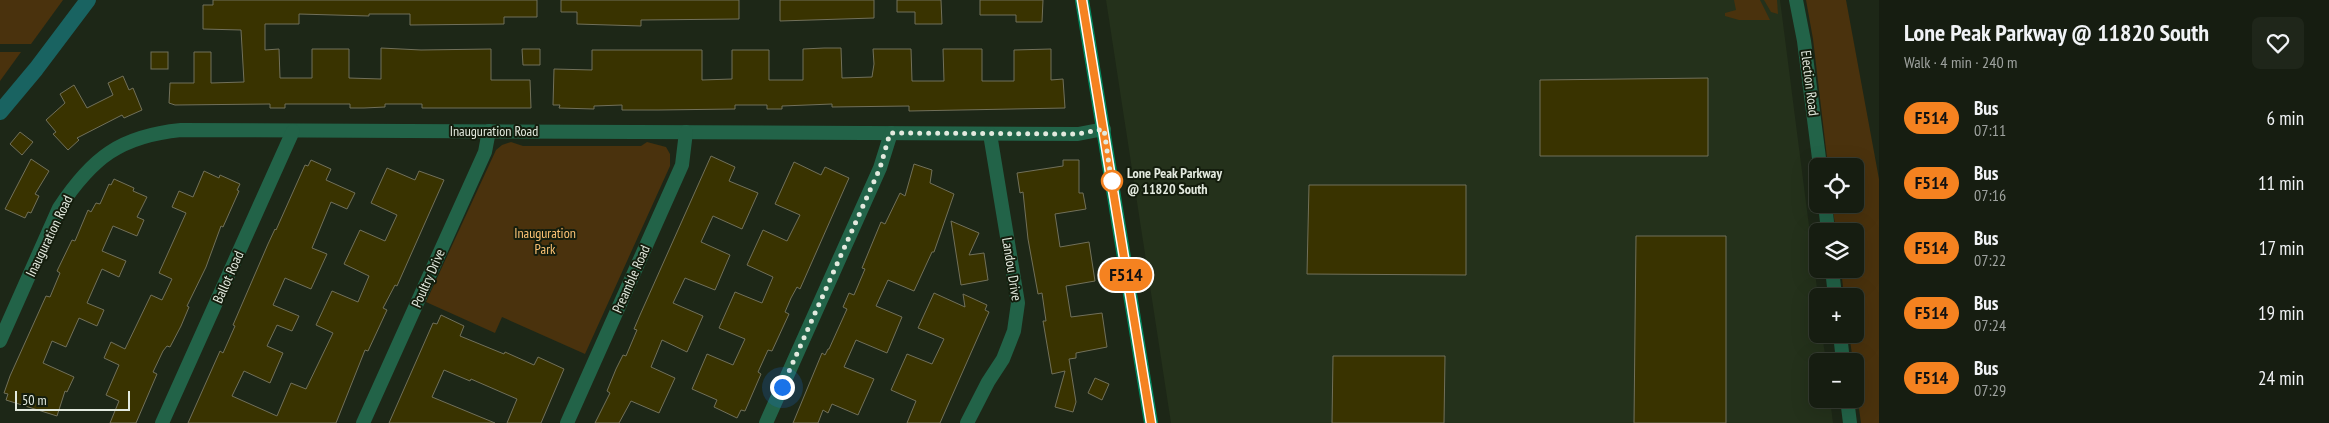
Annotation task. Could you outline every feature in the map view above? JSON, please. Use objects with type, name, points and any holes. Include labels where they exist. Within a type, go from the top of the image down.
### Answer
[{"type":"main road","points":[[1082,0],[1151,423]]},
{"type":"street","name":"Election Road","points":[[1796,0],[1804,41],[1819,158]]},
{"type":"street","name":"Inauguration Road","points":[[0,341],[59,208],[84,173],[118,146],[159,132],[180,130],[1078,134],[1104,129]]},
{"type":"street","name":"Ballot Road","points":[[162,423],[293,131]]},
{"type":"street","name":"Poultry Drive","points":[[363,423],[484,152],[489,131]]},
{"type":"street","name":"Preamble Road","points":[[567,423],[682,165],[686,132]]},
{"type":"street","points":[[766,423],[880,168],[890,133]]},
{"type":"street","name":"Landou Drive","points":[[967,423],[988,382],[1003,359],[1014,331],[1018,303],[990,134]]},
{"type":"street","points":[[1848,408],[1850,423]]},
{"type":"shaded area","points":[[1106,0],[1780,0],[1809,226],[1809,278],[1816,278],[1817,288],[1809,288],[1809,343],[1823,343],[1825,353],[1809,353],[1809,408],[1831,408],[1833,423],[1171,423]]},
{"type":"green space","points":[[0,0],[63,0],[31,44],[0,44]]},
{"type":"green space","points":[[1734,0],[1760,0],[1770,20],[1739,20],[1725,16],[1725,13],[1736,10]]},
{"type":"green space","points":[[1764,0],[1777,0],[1778,14],[1771,12]]},
{"type":"green space","points":[[1806,0],[1846,0],[1879,179],[1879,423],[1861,423],[1859,408],[1864,408],[1864,353],[1852,353],[1850,343],[1864,343],[1864,288],[1843,288],[1842,278],[1864,278],[1864,223],[1835,223],[1833,213],[1864,213],[1864,158],[1827,158],[1813,39]]},
{"type":"green space","points":[[0,52],[21,52],[0,81]]},
{"type":"green space","name":"Inauguration Park","points":[[511,142],[523,146],[641,146],[647,142],[666,147],[670,154],[670,166],[585,354],[502,317],[495,333],[426,302],[496,150],[502,145]]},
{"type":"building","points":[[213,0],[537,0],[537,17],[504,17],[504,24],[410,25],[410,14],[369,14],[369,16],[299,14],[299,24],[265,24],[265,50],[279,49],[280,78],[312,78],[312,49],[349,49],[349,78],[381,79],[381,48],[421,50],[491,49],[491,80],[530,80],[531,108],[422,108],[422,104],[385,104],[385,107],[350,108],[350,104],[285,104],[285,108],[270,108],[270,104],[175,105],[169,103],[170,83],[194,83],[194,52],[211,52],[211,83],[244,82],[241,30],[203,29],[203,5],[213,5]]},
{"type":"building","points":[[561,0],[739,0],[739,19],[641,20],[641,26],[577,24],[577,12],[561,12]]},
{"type":"building","points":[[780,0],[874,0],[874,18],[780,21]]},
{"type":"building","points":[[897,0],[941,0],[942,24],[915,24],[915,12],[897,12]]},
{"type":"building","points":[[980,0],[1043,0],[1042,22],[1016,22],[1016,15],[980,15]]},
{"type":"building","points":[[841,48],[842,78],[872,77],[874,64],[873,49],[911,49],[912,81],[944,81],[943,49],[982,49],[982,81],[1014,81],[1014,50],[1051,49],[1051,80],[1063,79],[1065,108],[909,111],[909,106],[832,107],[832,104],[782,106],[782,109],[767,109],[767,105],[735,105],[735,109],[622,110],[622,105],[594,106],[594,109],[559,108],[560,105],[553,105],[554,69],[592,70],[592,50],[702,50],[702,80],[732,79],[732,50],[769,50],[769,80],[803,80],[803,49]]},
{"type":"building","points":[[522,49],[540,49],[540,65],[523,65]]},
{"type":"building","points":[[151,52],[168,52],[168,69],[151,69]]},
{"type":"building","points":[[123,76],[129,90],[133,88],[142,110],[124,118],[122,115],[77,138],[79,140],[68,150],[53,134],[56,132],[46,120],[65,103],[60,94],[74,85],[87,108],[113,95],[108,83]]},
{"type":"building","points":[[1708,78],[1708,156],[1540,156],[1540,80]]},
{"type":"building","points":[[20,132],[33,142],[22,155],[10,144]]},
{"type":"building","points":[[711,156],[735,167],[729,181],[758,193],[742,229],[713,216],[701,242],[730,255],[715,290],[685,278],[673,303],[703,316],[687,352],[662,340],[651,367],[675,378],[659,413],[631,401],[619,423],[595,423],[610,393],[607,391],[616,369],[623,355],[626,356],[637,330],[634,329]]},
{"type":"building","points":[[31,159],[49,171],[35,194],[39,196],[31,213],[28,212],[25,218],[5,209]]},
{"type":"building","points":[[311,160],[331,169],[326,180],[355,193],[347,209],[331,202],[312,248],[327,254],[311,289],[285,278],[273,305],[299,316],[292,331],[277,325],[267,346],[283,353],[270,383],[244,371],[232,396],[277,416],[291,383],[306,389],[333,333],[316,325],[332,291],[358,302],[369,276],[344,264],[360,230],[385,241],[397,215],[371,203],[387,168],[415,180],[419,171],[444,180],[397,286],[395,285],[383,308],[387,310],[368,351],[365,350],[336,423],[188,423],[220,351],[223,353],[235,326],[233,325],[275,229],[305,165],[308,166]]},
{"type":"building","points":[[1063,160],[1079,160],[1079,193],[1083,193],[1086,209],[1055,214],[1060,247],[1089,242],[1095,281],[1066,286],[1071,317],[1102,313],[1107,347],[1076,353],[1076,358],[1069,359],[1076,402],[1073,412],[1055,407],[1065,371],[1052,374],[1043,321],[1046,321],[1042,293],[1038,294],[1028,239],[1023,192],[1020,193],[1017,173],[1063,166]]},
{"type":"building","points":[[794,162],[821,175],[825,167],[849,178],[800,289],[797,287],[791,298],[785,312],[789,314],[772,351],[768,350],[758,372],[761,374],[745,411],[741,410],[737,418],[714,407],[717,400],[692,389],[707,354],[733,365],[745,339],[719,328],[735,292],[762,303],[773,277],[747,265],[763,230],[787,241],[800,215],[775,204]]},
{"type":"building","points":[[914,164],[932,170],[930,183],[954,194],[934,252],[932,252],[914,291],[888,280],[876,306],[902,317],[887,353],[856,340],[844,367],[874,379],[858,415],[832,404],[828,413],[823,410],[818,423],[793,423],[822,353],[825,355],[829,349],[847,309],[843,307],[849,293],[854,295],[865,269],[862,268],[881,222],[885,224],[900,193],[905,196]]},
{"type":"building","points":[[204,171],[219,178],[220,175],[240,184],[237,190],[239,191],[223,227],[221,226],[206,267],[187,306],[189,307],[181,326],[170,347],[167,346],[163,351],[153,372],[157,374],[136,423],[110,423],[119,401],[106,395],[119,365],[104,358],[111,342],[125,349],[151,295],[162,300],[172,279],[159,273],[186,213],[172,207],[179,191],[193,197]]},
{"type":"building","points":[[114,179],[134,188],[133,191],[147,197],[137,217],[144,220],[137,236],[113,226],[102,251],[126,261],[119,277],[102,269],[87,303],[104,310],[97,326],[79,318],[66,347],[52,341],[43,363],[74,377],[67,392],[65,391],[57,416],[6,400],[8,394],[4,393],[10,376],[46,296],[50,297],[60,273],[57,271],[72,240],[75,241],[88,210],[91,212],[96,203],[100,204],[109,184],[111,185]]},
{"type":"building","points":[[1309,185],[1466,185],[1466,275],[1307,274]]},
{"type":"building","points":[[951,221],[979,233],[969,255],[984,253],[988,280],[961,285]]},
{"type":"building","points":[[1636,236],[1726,236],[1726,423],[1634,423]]},
{"type":"building","points":[[934,293],[965,307],[963,294],[987,305],[985,310],[989,312],[940,423],[907,423],[916,401],[891,390],[907,354],[932,364],[944,339],[918,328]]},
{"type":"building","points":[[441,315],[464,326],[460,336],[504,354],[505,352],[534,365],[538,357],[564,369],[541,423],[507,423],[517,399],[471,379],[470,381],[444,370],[432,397],[495,423],[389,423],[433,323],[437,324]]},
{"type":"building","points":[[1333,356],[1445,356],[1444,423],[1332,423]]},
{"type":"building","points":[[1095,378],[1109,384],[1102,400],[1088,393]]},
{"type":"waterway","points":[[0,112],[36,69],[88,0]]},
{"type":"bus line","name":"F514","points":[[1082,0],[1151,423]]},
{"type":"place","name":"Lone Peak Parkway @ 11820 South","points":[[1112,181]]},
{"type":"route","points":[[782,387],[880,168],[890,133],[1078,134],[1104,129],[1112,186],[1112,181]]}]
